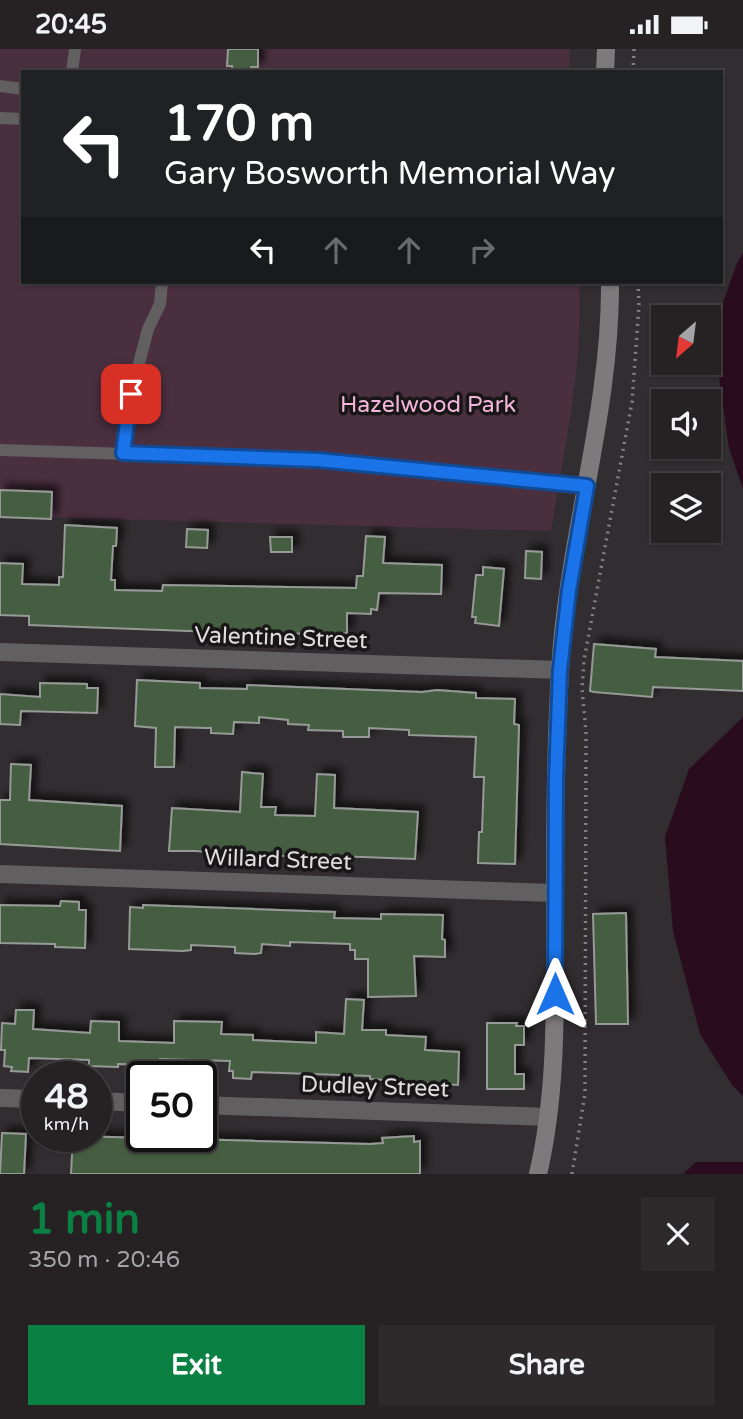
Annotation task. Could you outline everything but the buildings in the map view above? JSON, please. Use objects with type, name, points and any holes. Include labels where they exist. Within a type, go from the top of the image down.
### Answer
[{"type":"main road","points":[[605,70],[606,49]]},
{"type":"main road","points":[[538,1174],[548,1117],[554,1025],[560,670],[569,590],[608,357],[610,284]]},
{"type":"street","name":"Valentine Street","points":[[0,652],[560,670]]},
{"type":"street","name":"Willard Street","points":[[0,874],[555,893]]},
{"type":"street","points":[[0,1098],[21,1099]]},
{"type":"street","name":"Dudley Street","points":[[217,1106],[548,1117]]},
{"type":"lane","points":[[72,70],[75,49]]},
{"type":"lane","points":[[0,86],[21,89]]},
{"type":"lane","points":[[0,118],[21,119]]},
{"type":"lane","points":[[123,453],[131,394],[148,329],[160,304],[162,284]]},
{"type":"lane","points":[[0,450],[318,460],[587,486]]},
{"type":"path","points":[[633,70],[634,49]]},
{"type":"path","points":[[572,1174],[585,1093],[584,660],[632,402],[638,284]]},
{"type":"green space","name":"Hazelwood Park","points":[[0,49],[570,49],[569,70],[21,70],[21,284],[579,284],[576,376],[551,531],[0,516]]},
{"type":"shaded area","points":[[743,253],[743,489],[729,448],[719,375],[721,375],[721,308]]},
{"type":"shaded area","points":[[743,717],[743,1096],[732,1085],[700,1034],[673,931],[665,837],[689,769]]},
{"type":"shaded area","points":[[696,1162],[743,1162],[743,1174],[683,1174]]},
{"type":"route","points":[[131,394],[123,453],[318,460],[587,486],[569,590],[560,670],[556,779],[555,994]]}]
